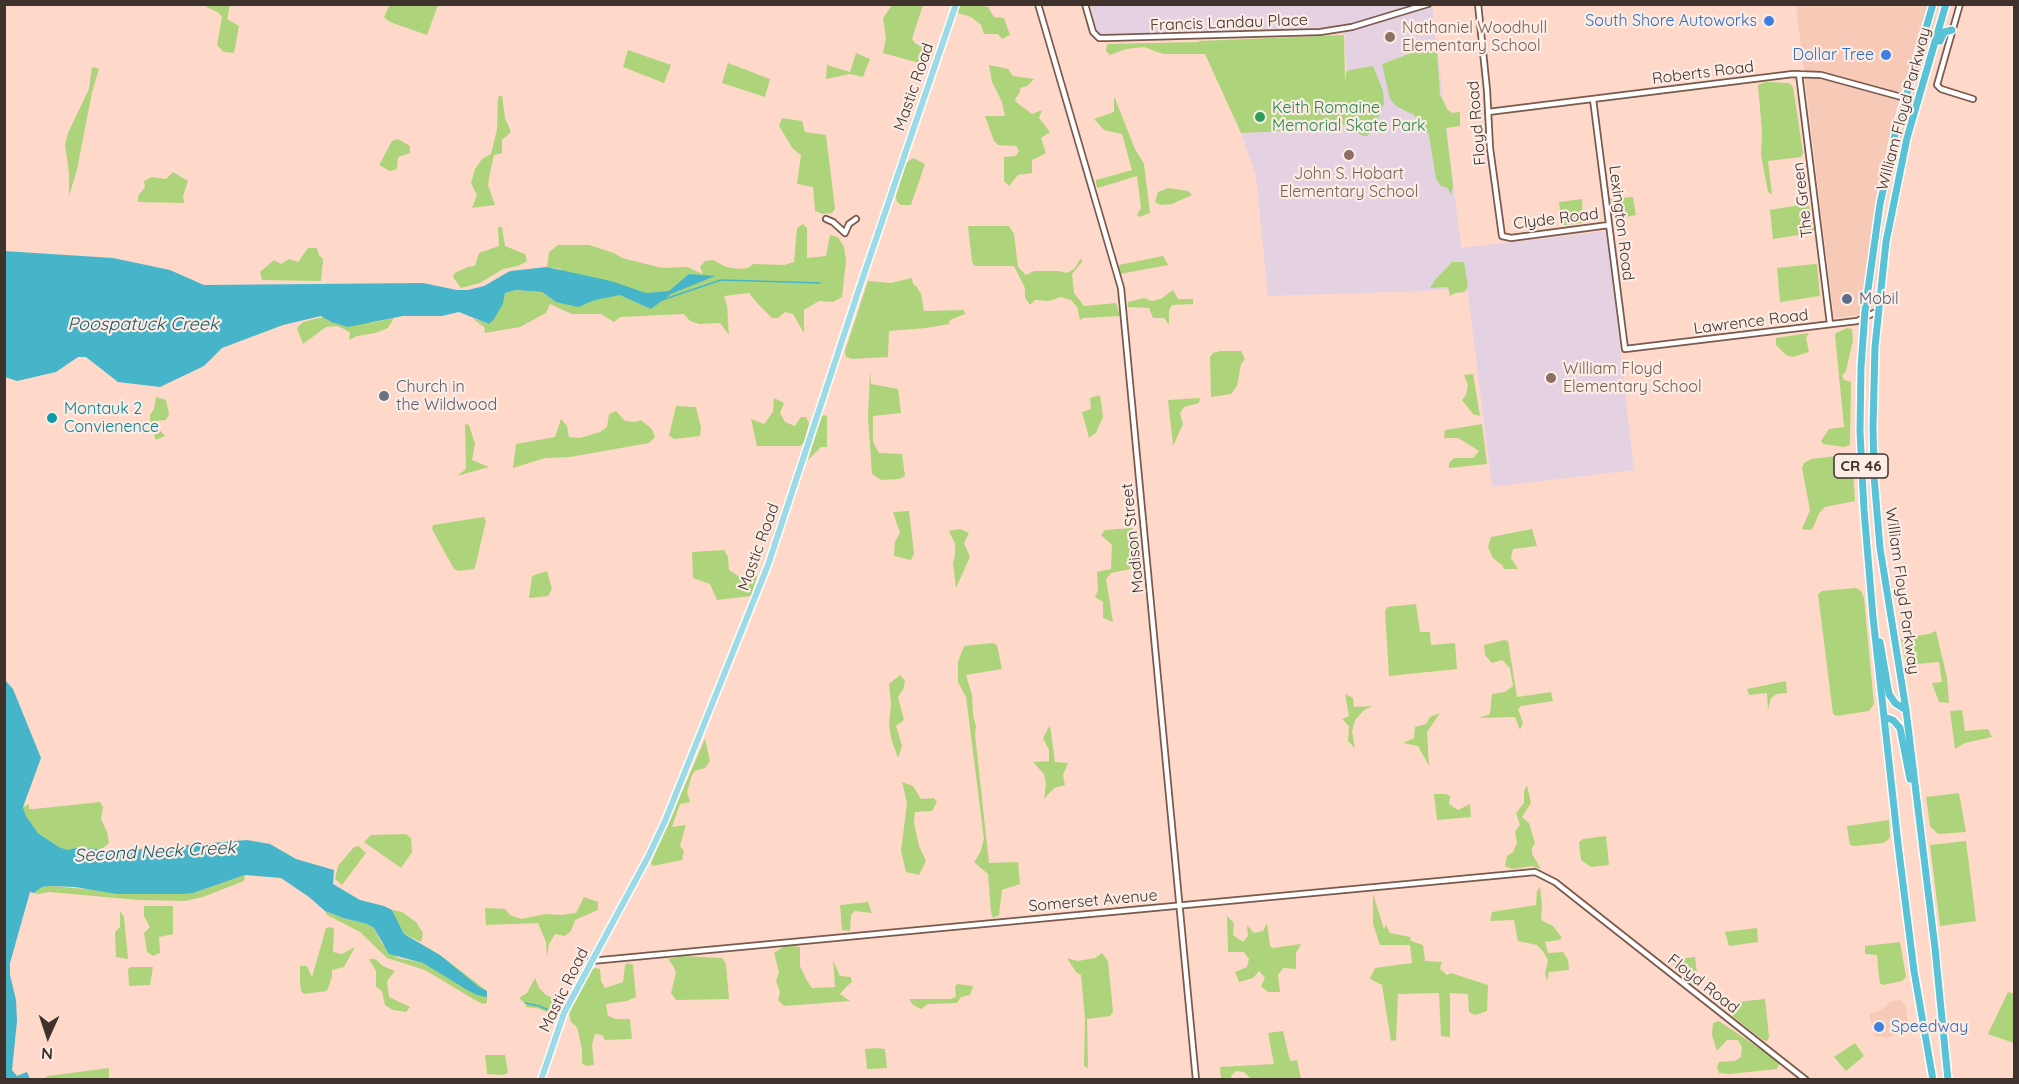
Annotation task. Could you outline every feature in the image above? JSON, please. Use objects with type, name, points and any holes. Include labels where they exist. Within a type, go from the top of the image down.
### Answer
[{"type":"highway","name":"William Floyd Parkway","points":[[1933,4],[1905,98],[1880,204],[1864,317],[1860,446],[1873,617],[1884,717],[1912,956],[1933,1080]]},
{"type":"highway","points":[[1926,70],[1941,4]]},
{"type":"highway","name":"William Floyd Parkway","points":[[1946,4],[1917,103],[1892,207],[1878,311],[1873,411],[1876,502],[1884,579],[1906,710],[1935,948],[1948,1080]]},
{"type":"highway","points":[[1926,70],[1934,62],[1941,34],[1952,30]]},
{"type":"highway","points":[[1873,617],[1879,632],[1889,694],[1895,703],[1906,710]]},
{"type":"highway","points":[[1884,717],[1895,721],[1901,730],[1908,770],[1917,799]]},
{"type":"main road","name":"Mastic Road","points":[[541,1080],[564,1013],[665,821],[768,565],[956,4]]},
{"type":"street","name":"Madison Street","points":[[1038,4],[1121,288],[1196,1080]]},
{"type":"street","name":"Francis Landau Place","points":[[1085,4],[1093,32],[1100,38],[1320,32],[1352,27],[1428,4]]},
{"type":"street","name":"Floyd Road","points":[[1478,4],[1500,230],[1505,237]]},
{"type":"street","points":[[1960,4],[1936,85],[1941,89],[1973,99]]},
{"type":"street","name":"Roberts Road","points":[[1488,112],[1799,74],[1821,75],[1917,103]]},
{"type":"street","name":"The Green","points":[[1799,74],[1830,324]]},
{"type":"street","name":"Lexington Road","points":[[1593,99],[1625,349]]},
{"type":"street","points":[[826,219],[845,233],[849,224],[856,219]]},
{"type":"street","name":"Clyde Road","points":[[1505,237],[1609,225]]},
{"type":"street","name":"Lawrence Road","points":[[1625,349],[1857,321],[1878,311]]},
{"type":"street","name":"Somerset Avenue","points":[[591,961],[1528,872],[1539,873],[1552,879],[1587,907]]},
{"type":"street","name":"Floyd Road","points":[[1587,907],[1806,1080]]},
{"type":"shaded area","points":[[1091,5],[1432,5],[1461,248],[1607,231],[1634,470],[1492,487],[1467,287],[1425,291],[1268,296],[1256,176],[1241,133],[1286,131],[1286,125],[1346,125],[1347,75],[1344,24],[1307,29],[1099,38]]},
{"type":"shaded area","points":[[1796,5],[1939,5],[1884,207],[1871,313],[1834,318]]},
{"type":"shaded area","points":[[1900,1000],[1905,1005],[1910,1030],[1886,1038],[1875,1036],[1869,1014],[1881,1010],[1891,1001]]},
{"type":"green space","points":[[390,4],[438,4],[427,35],[390,22],[384,17]]},
{"type":"green space","points":[[205,5],[230,5],[227,19],[239,26],[234,53],[224,52],[217,45],[222,17]]},
{"type":"green space","points":[[892,5],[923,5],[912,39],[932,53],[927,62],[923,64],[883,53],[886,38],[883,18]]},
{"type":"green space","points":[[959,5],[988,7],[994,17],[1004,18],[1010,35],[1002,39],[998,34],[984,34],[981,25],[971,17],[955,12]]},
{"type":"green space","points":[[1344,35],[1345,82],[1346,72],[1349,70],[1373,66],[1383,91],[1384,103],[1374,129],[1367,136],[1350,129],[1347,122],[1347,125],[1286,125],[1286,131],[1241,133],[1205,54],[1163,54],[1144,47],[1126,49],[1110,55],[1106,51],[1107,44]]},
{"type":"green space","points":[[1433,45],[1437,49],[1440,95],[1448,110],[1452,113],[1460,112],[1460,126],[1446,128],[1453,186],[1451,196],[1448,188],[1441,186],[1436,179],[1429,135],[1414,115],[1396,106],[1390,99],[1382,64]]},
{"type":"green space","points":[[628,50],[671,65],[664,83],[623,67]]},
{"type":"green space","points":[[856,53],[870,59],[863,77],[850,74],[826,79],[827,65],[850,72]]},
{"type":"green space","points":[[728,63],[770,79],[765,97],[722,83]]},
{"type":"green space","points":[[989,65],[1008,69],[1013,76],[1034,79],[1027,86],[1020,88],[1015,99],[1032,114],[1042,110],[1039,118],[1050,132],[1041,138],[1046,153],[1032,160],[1032,173],[1018,175],[1009,186],[1004,181],[1004,157],[1016,156],[1019,151],[1016,146],[998,145],[994,141],[985,116],[1005,116],[1002,102],[992,82]]},
{"type":"green space","points":[[92,67],[99,69],[92,92],[77,170],[69,196],[65,145],[68,133],[89,89]]},
{"type":"green space","points":[[1766,82],[1789,83],[1793,87],[1803,153],[1801,157],[1768,161],[1772,195],[1768,192],[1761,155],[1762,132],[1758,85]]},
{"type":"green space","points":[[502,95],[505,118],[511,132],[502,140],[502,153],[494,155],[490,173],[488,185],[495,205],[472,208],[477,195],[471,183],[475,169],[482,159],[491,154],[497,129],[498,97]]},
{"type":"green space","points":[[1114,96],[1135,149],[1144,164],[1150,213],[1139,217],[1137,215],[1141,208],[1137,176],[1098,188],[1096,184],[1096,180],[1132,170],[1122,134],[1104,130],[1094,119],[1114,112]]},
{"type":"green space","points":[[782,118],[802,121],[805,132],[826,135],[835,209],[832,213],[823,214],[815,211],[813,187],[797,184],[801,155],[793,149],[779,126]]},
{"type":"green space","points":[[398,139],[410,146],[410,153],[398,157],[397,169],[390,171],[379,165],[392,141]]},
{"type":"green space","points":[[913,158],[925,164],[911,205],[901,205],[897,202],[896,196],[906,163]]},
{"type":"green space","points":[[173,172],[188,181],[183,196],[184,203],[138,202],[138,196],[145,187],[144,181],[152,177],[166,179]]},
{"type":"green space","points":[[1168,188],[1188,191],[1192,195],[1172,204],[1161,205],[1155,202],[1158,192]]},
{"type":"green space","points":[[1633,197],[1636,215],[1614,218],[1610,199]]},
{"type":"green space","points":[[1582,199],[1583,223],[1564,225],[1561,222],[1559,202]]},
{"type":"green space","points":[[1805,204],[1809,206],[1814,231],[1773,239],[1770,210]]},
{"type":"green space","points":[[803,224],[807,228],[807,258],[826,256],[830,235],[838,237],[844,247],[846,261],[842,297],[833,302],[819,301],[804,310],[804,333],[793,314],[785,312],[778,318],[772,318],[749,293],[724,296],[727,305],[729,335],[720,323],[699,324],[690,321],[684,314],[620,317],[614,322],[601,314],[572,314],[550,304],[546,313],[520,327],[485,333],[484,327],[472,318],[489,324],[503,304],[505,293],[516,290],[542,292],[556,302],[561,269],[547,267],[549,252],[558,245],[589,245],[622,258],[662,268],[687,267],[703,274],[700,267],[705,261],[713,260],[726,267],[739,269],[748,268],[753,264],[784,265],[794,262],[797,228]]},
{"type":"green space","points":[[968,226],[1009,226],[1014,234],[1018,267],[1026,275],[1034,271],[1067,273],[1074,269],[1081,258],[1082,262],[1072,274],[1074,293],[1084,306],[1116,303],[1120,316],[1080,320],[1077,307],[1071,300],[1061,297],[1049,301],[1035,300],[1030,305],[1025,298],[1025,288],[1014,266],[975,266],[972,262]]},
{"type":"green space","points":[[498,227],[502,227],[505,246],[525,254],[527,261],[518,266],[503,269],[480,283],[461,288],[453,277],[455,273],[475,266],[479,253],[499,246]]},
{"type":"green space","points":[[308,248],[317,248],[323,259],[321,281],[262,280],[260,272],[274,260],[281,264],[289,259],[298,262]]},
{"type":"green space","points":[[1163,256],[1168,265],[1120,274],[1119,265]]},
{"type":"green space","points":[[1452,262],[1464,262],[1468,286],[1465,292],[1450,296],[1448,287],[1430,288],[1434,281]]},
{"type":"green space","points":[[1817,265],[1820,296],[1780,302],[1777,268]]},
{"type":"green space","points":[[912,278],[913,284],[921,294],[924,311],[964,310],[965,314],[950,320],[949,324],[889,331],[888,357],[853,359],[846,357],[845,351],[868,281],[891,283]]},
{"type":"green space","points":[[1173,290],[1178,299],[1193,299],[1193,304],[1172,305],[1169,310],[1169,325],[1164,318],[1153,318],[1149,308],[1128,307],[1128,302],[1144,298],[1152,301],[1161,299]]},
{"type":"green space","points":[[323,317],[331,322],[370,323],[394,318],[388,328],[349,340],[350,333],[344,329],[337,326],[326,327],[303,344],[297,328],[303,322]]},
{"type":"green space","points":[[1847,328],[1852,329],[1853,340],[1846,371],[1842,376],[1844,380],[1851,382],[1850,445],[1844,447],[1823,444],[1821,441],[1829,429],[1844,427],[1835,335]]},
{"type":"green space","points":[[1809,333],[1806,338],[1809,352],[1793,357],[1786,355],[1776,345],[1776,338]]},
{"type":"green space","points":[[1241,351],[1245,359],[1241,364],[1237,386],[1231,394],[1211,397],[1210,357],[1213,353]]},
{"type":"green space","points":[[870,371],[871,384],[898,389],[901,413],[873,416],[873,442],[879,453],[902,454],[905,476],[899,479],[881,480],[872,474],[868,417]]},
{"type":"green space","points":[[1473,374],[1480,416],[1473,414],[1462,400],[1466,395],[1468,385],[1464,375]]},
{"type":"green space","points":[[1100,395],[1103,417],[1096,433],[1089,438],[1082,412],[1091,409],[1090,398]]},
{"type":"green space","points":[[156,397],[166,400],[169,414],[166,420],[156,421],[158,428],[165,436],[156,440],[151,428],[150,415],[154,409]]},
{"type":"green space","points":[[774,398],[784,403],[780,413],[785,422],[795,426],[801,417],[806,417],[809,423],[804,443],[800,446],[757,446],[751,419],[764,424],[773,412]]},
{"type":"green space","points":[[1200,398],[1199,403],[1184,407],[1180,413],[1183,424],[1173,446],[1168,400]]},
{"type":"green space","points":[[676,406],[696,407],[701,428],[700,436],[675,439],[669,436]]},
{"type":"green space","points":[[616,411],[625,421],[641,420],[652,429],[655,437],[649,443],[570,457],[545,458],[513,468],[516,444],[555,437],[561,419],[567,426],[569,437],[580,438],[600,432],[607,427],[609,414]]},
{"type":"green space","points":[[827,416],[827,447],[821,447],[808,460],[821,417]]},
{"type":"green space","points":[[465,424],[469,425],[475,444],[472,460],[489,467],[457,476],[466,469]]},
{"type":"green space","points":[[1482,424],[1487,464],[1449,468],[1449,463],[1454,458],[1473,458],[1479,451],[1458,438],[1444,438],[1445,430]]},
{"type":"green space","points":[[1846,455],[1852,457],[1855,501],[1825,507],[1819,513],[1813,528],[1802,529],[1810,510],[1802,468],[1804,463],[1811,459]]},
{"type":"green space","points":[[909,511],[914,554],[911,560],[894,556],[895,542],[900,533],[893,512]]},
{"type":"green space","points":[[484,517],[486,521],[474,569],[458,571],[454,569],[432,529],[433,525]]},
{"type":"green space","points":[[1132,528],[1138,532],[1142,562],[1140,567],[1111,573],[1106,579],[1113,622],[1103,618],[1103,602],[1095,597],[1098,590],[1097,572],[1111,569],[1112,545],[1101,535],[1105,530]]},
{"type":"green space","points":[[960,529],[969,533],[964,543],[970,557],[956,588],[953,563],[955,544],[949,531]]},
{"type":"green space","points":[[1532,529],[1537,546],[1513,549],[1511,558],[1518,569],[1504,569],[1493,558],[1488,547],[1491,537]]},
{"type":"green space","points":[[724,550],[728,557],[729,570],[738,576],[757,576],[751,596],[717,600],[710,584],[693,578],[692,552]]},
{"type":"green space","points":[[547,571],[552,589],[548,596],[529,598],[532,576]]},
{"type":"green space","points":[[1856,588],[1861,591],[1864,598],[1874,704],[1869,711],[1836,716],[1833,714],[1818,594],[1822,591]]},
{"type":"green space","points":[[1416,604],[1420,632],[1430,632],[1431,645],[1455,643],[1457,669],[1389,676],[1385,612],[1387,607]]},
{"type":"green space","points":[[1936,631],[1947,678],[1949,703],[1939,702],[1932,683],[1942,682],[1939,662],[1906,665],[1901,638]]},
{"type":"green space","points":[[1508,641],[1517,697],[1551,692],[1553,701],[1521,706],[1518,709],[1523,723],[1520,730],[1515,717],[1479,718],[1490,714],[1492,694],[1505,692],[1513,686],[1510,668],[1502,660],[1492,663],[1485,655],[1484,645]]},
{"type":"green space","points":[[993,643],[997,645],[1002,669],[966,675],[972,695],[976,727],[989,863],[1018,862],[1020,884],[1002,890],[999,915],[993,918],[988,874],[974,862],[980,853],[984,839],[966,697],[958,682],[958,662],[964,646]]},
{"type":"green space","points":[[900,675],[905,681],[898,697],[904,720],[896,726],[902,746],[898,758],[889,725],[891,704],[889,684]]},
{"type":"green space","points":[[1786,681],[1787,693],[1777,694],[1771,698],[1768,710],[1767,693],[1749,695],[1747,689]]},
{"type":"green space","points":[[1345,694],[1353,698],[1354,707],[1373,706],[1364,710],[1355,720],[1352,732],[1355,748],[1348,741],[1349,726],[1342,719],[1349,716]]},
{"type":"green space","points":[[1962,710],[1965,731],[1988,729],[1992,737],[1965,743],[1955,749],[1950,711]]},
{"type":"green space","points":[[1440,713],[1427,732],[1429,766],[1418,746],[1403,743],[1414,738],[1415,727],[1426,724],[1430,717]]},
{"type":"green space","points":[[1050,725],[1055,762],[1068,763],[1063,775],[1065,785],[1054,788],[1044,799],[1046,784],[1044,774],[1033,762],[1049,761],[1049,750],[1043,738]]},
{"type":"green space","points":[[705,739],[710,761],[705,768],[695,771],[692,775],[687,792],[690,802],[680,804],[672,827],[686,825],[680,846],[684,851],[682,860],[653,866],[651,863]]},
{"type":"green space","points":[[902,782],[913,786],[921,799],[934,798],[937,802],[932,811],[915,812],[914,823],[919,846],[926,861],[919,875],[906,872],[901,851],[907,803]]},
{"type":"green space","points":[[1527,785],[1531,803],[1522,817],[1529,823],[1535,843],[1532,854],[1541,869],[1532,866],[1512,869],[1505,866],[1507,856],[1513,852],[1517,843],[1515,832],[1520,825],[1516,813],[1524,803],[1524,791]]},
{"type":"green space","points":[[1959,793],[1966,832],[1938,834],[1930,826],[1926,797]]},
{"type":"green space","points":[[1434,794],[1450,796],[1449,804],[1458,810],[1470,804],[1471,817],[1437,820]]},
{"type":"green space","points":[[100,802],[103,807],[101,819],[109,843],[102,849],[68,850],[59,847],[38,833],[26,816],[23,807],[29,804],[29,809],[34,809]]},
{"type":"green space","points":[[1889,820],[1890,837],[1888,840],[1883,843],[1850,845],[1847,826]]},
{"type":"green space","points":[[406,834],[411,838],[412,852],[401,868],[364,842],[371,835]]},
{"type":"green space","points":[[1606,836],[1609,865],[1591,867],[1581,860],[1579,842],[1583,839]]},
{"type":"green space","points":[[1966,841],[1976,921],[1940,926],[1930,845]]},
{"type":"green space","points":[[359,846],[366,853],[342,885],[335,879],[338,866],[354,847]]},
{"type":"green space","points":[[245,875],[244,881],[203,897],[185,901],[34,893],[42,887],[49,886],[135,893],[193,893]]},
{"type":"green space","points":[[1540,887],[1541,920],[1553,926],[1562,938],[1545,942],[1548,953],[1563,952],[1568,960],[1569,970],[1549,972],[1547,981],[1545,974],[1548,960],[1537,945],[1518,941],[1514,920],[1490,921],[1492,912],[1536,905],[1537,891]]},
{"type":"green space","points":[[1373,894],[1384,929],[1386,925],[1390,933],[1410,937],[1411,941],[1423,945],[1425,961],[1442,962],[1440,969],[1447,975],[1451,973],[1488,985],[1487,1011],[1475,1015],[1469,1012],[1468,994],[1450,993],[1450,1037],[1441,1036],[1439,993],[1398,994],[1396,1040],[1391,1041],[1382,985],[1370,979],[1375,968],[1412,963],[1410,945],[1380,945],[1373,924]]},
{"type":"green space","points":[[584,897],[598,902],[598,910],[575,920],[571,931],[565,936],[555,934],[549,944],[547,957],[546,942],[538,923],[486,925],[485,908],[505,909],[510,915],[521,919],[546,914],[561,915],[576,913]]},
{"type":"green space","points":[[868,902],[872,913],[855,911],[851,915],[850,931],[842,930],[840,905]]},
{"type":"green space","points":[[144,906],[173,906],[173,934],[159,937],[160,953],[153,956],[147,952],[144,933],[150,927],[144,916]]},
{"type":"green space","points":[[392,910],[402,912],[416,922],[423,933],[421,942],[404,934]]},
{"type":"green space","points":[[120,911],[124,917],[128,959],[116,957],[115,932],[120,927]]},
{"type":"green space","points":[[325,911],[374,928],[382,944],[398,958],[423,963],[444,958],[487,991],[487,1003],[483,1004],[475,1000],[425,970],[387,958],[360,932],[327,915]]},
{"type":"green space","points":[[1227,916],[1234,923],[1233,935],[1243,942],[1248,936],[1247,925],[1254,933],[1263,931],[1267,923],[1270,946],[1273,948],[1301,944],[1296,953],[1296,969],[1283,968],[1278,975],[1280,992],[1268,992],[1261,986],[1265,978],[1259,971],[1253,978],[1239,982],[1235,972],[1247,967],[1249,959],[1244,952],[1228,952]]},
{"type":"green space","points":[[326,928],[334,929],[333,952],[342,954],[355,947],[344,967],[332,970],[327,991],[304,994],[301,991],[300,966],[307,966],[312,977]]},
{"type":"green space","points":[[1757,928],[1758,942],[1729,946],[1725,932]]},
{"type":"green space","points":[[1900,942],[1906,977],[1902,981],[1883,985],[1879,978],[1877,955],[1865,954],[1865,946]]},
{"type":"green space","points":[[786,945],[800,947],[800,966],[812,988],[835,987],[833,960],[840,976],[851,977],[852,982],[840,994],[850,1001],[784,1006],[778,1000],[780,992],[776,981],[779,972],[774,953]]},
{"type":"green space","points":[[1102,953],[1108,961],[1113,1012],[1110,1016],[1087,1019],[1088,1068],[1084,1066],[1085,1019],[1081,975],[1076,972],[1067,958],[1078,961],[1095,958]]},
{"type":"green space","points":[[682,956],[722,958],[726,964],[729,999],[676,1000],[671,993],[676,973],[668,959]]},
{"type":"green space","points":[[1695,957],[1698,981],[1696,985],[1693,985],[1674,969],[1673,960]]},
{"type":"green space","points":[[369,959],[375,959],[383,966],[395,971],[387,981],[389,997],[410,1007],[406,1012],[393,1010],[385,1005],[382,991],[376,987],[376,971]]},
{"type":"green space","points":[[628,963],[633,965],[636,997],[627,1001],[606,1004],[608,1016],[616,1019],[630,1019],[632,1039],[605,1040],[602,1035],[595,1034],[592,1045],[594,1065],[586,1066],[582,1063],[577,1027],[571,1022],[569,1013],[590,970],[600,969],[601,981],[605,988],[623,982],[625,965]]},
{"type":"green space","points":[[153,967],[150,985],[129,986],[128,969]]},
{"type":"green space","points":[[535,978],[539,988],[546,995],[564,1003],[557,1016],[537,1008],[526,1007],[526,1004],[519,998],[527,993]]},
{"type":"green space","points":[[957,984],[973,986],[970,995],[961,997],[957,1003],[928,1004],[921,1009],[913,1005],[909,999],[950,999],[956,997]]},
{"type":"green space","points":[[2008,992],[2014,994],[2014,1043],[1988,1034]]},
{"type":"green space","points":[[1765,999],[1769,1037],[1767,1041],[1732,1016],[1737,1002]]},
{"type":"green space","points":[[1719,1021],[1778,1061],[1777,1069],[1719,1073],[1717,1067],[1719,1062],[1735,1061],[1741,1057],[1742,1047],[1738,1040],[1727,1040],[1717,1051],[1712,1035],[1713,1023]]},
{"type":"green space","points":[[1283,1031],[1290,1061],[1297,1060],[1301,1079],[1251,1079],[1244,1072],[1236,1071],[1231,1076],[1232,1079],[1221,1079],[1220,1067],[1274,1064],[1268,1033]]},
{"type":"green space","points":[[1855,1043],[1864,1056],[1846,1071],[1834,1057]]},
{"type":"green space","points":[[865,1049],[885,1049],[887,1068],[867,1069]]},
{"type":"green space","points":[[485,1055],[505,1055],[508,1073],[487,1074]]},
{"type":"green space","points":[[109,1068],[109,1079],[43,1079],[48,1076]]},
{"type":"water","name":"Poospatuck Creek","points":[[4,251],[113,258],[170,270],[204,285],[423,283],[468,290],[484,286],[510,271],[547,267],[611,281],[646,293],[669,291],[689,274],[715,276],[671,294],[651,309],[620,295],[595,300],[578,307],[556,302],[542,292],[516,290],[505,293],[503,304],[489,324],[459,312],[442,316],[403,316],[348,327],[321,316],[283,325],[222,348],[204,366],[160,387],[118,382],[86,357],[78,357],[56,372],[17,381],[5,377]]},
{"type":"water","points":[[4,679],[13,689],[41,758],[23,807],[26,816],[38,833],[59,847],[68,850],[102,849],[106,852],[247,840],[270,844],[296,859],[334,870],[333,884],[360,900],[392,910],[404,934],[440,955],[487,991],[487,997],[469,991],[423,963],[389,954],[374,928],[325,911],[281,878],[245,875],[193,893],[182,894],[117,894],[75,887],[42,887],[34,893],[30,892],[10,963],[17,1021],[12,1070],[17,1076],[27,1072],[30,1079],[5,1079]]},
{"type":"waterway","name":"Poospatuck Creek","points":[[662,300],[721,280],[820,283]]},
{"type":"waterway","name":"Second Neck Creek","points":[[525,1003],[558,1014]]},
{"type":"place","name":"South Shore Autoworks","points":[[1769,21]]},
{"type":"place","name":"Nathaniel Woodhull Elementary School","points":[[1390,37]]},
{"type":"place","name":"Dollar Tree","points":[[1886,55]]},
{"type":"place","name":"Keith Romaine Memorial Skate Park","points":[[1260,117]]},
{"type":"place","name":"John S. Hobart Elementary School","points":[[1349,155]]},
{"type":"place","name":"Mobil","points":[[1847,299]]},
{"type":"place","name":"William Floyd Elementary School","points":[[1551,378]]},
{"type":"place","name":"Church in the Wildwood","points":[[384,396]]},
{"type":"place","name":"Montauk 2 Convienence","points":[[52,418]]},
{"type":"place","name":"Speedway","points":[[1879,1027]]}]
